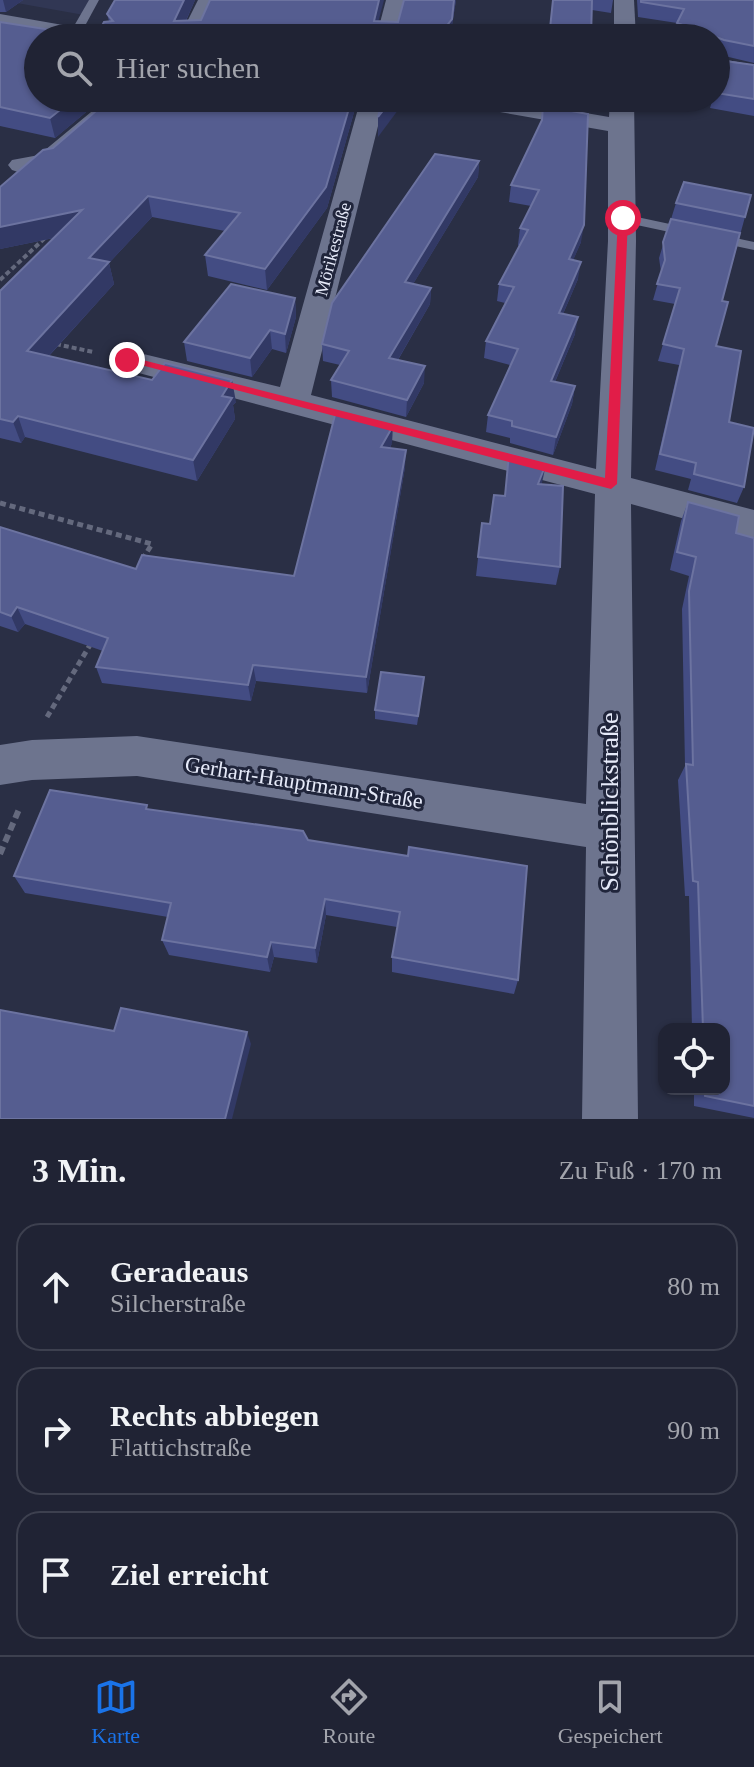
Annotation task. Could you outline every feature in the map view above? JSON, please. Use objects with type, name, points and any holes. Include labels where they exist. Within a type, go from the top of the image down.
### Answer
[{"type":"street","points":[[197,24],[208,0]]},
{"type":"street","points":[[390,24],[396,0]]},
{"type":"street","points":[[624,0],[625,24]]},
{"type":"street","points":[[4,24],[24,26]]},
{"type":"street","points":[[730,68],[754,72]]},
{"type":"street","points":[[21,165],[47,161],[105,112]]},
{"type":"street","name":"Mörikestraße","points":[[293,401],[369,112]]},
{"type":"street","name":"Schönblickstraße","points":[[610,1119],[608,829],[611,484],[623,218],[620,112]]},
{"type":"street","points":[[127,360],[611,484],[754,524]]},
{"type":"street","name":"Gerhart-Hauptmann-Straße","points":[[16,762],[137,756],[608,829]]},
{"type":"lane","points":[[81,24],[94,0]]},
{"type":"lane","points":[[623,218],[754,246]]},
{"type":"path","points":[[0,280],[55,228]]},
{"type":"path","points":[[49,343],[127,360]]},
{"type":"path","points":[[0,503],[152,544],[136,570]]},
{"type":"path","points":[[16,762],[95,637]]},
{"type":"shaded area","points":[[0,0],[92,0],[84,15]]},
{"type":"building","points":[[115,0],[184,0],[174,21],[201,20],[210,0],[379,0],[374,21],[398,22],[404,0],[454,0],[452,19],[448,24],[103,24],[113,21],[107,14]]},
{"type":"building","points":[[553,0],[592,0],[591,24],[550,24]]},
{"type":"building","points":[[754,0],[754,46],[730,41],[730,24],[680,24],[677,23],[684,9],[641,2]]},
{"type":"building","points":[[0,22],[24,26],[24,112],[58,112],[50,118],[0,107]]},
{"type":"building","points":[[730,62],[754,65],[754,99],[730,95]]},
{"type":"building","points":[[95,112],[348,112],[326,187],[265,269],[205,255],[240,213],[148,196],[89,258],[109,262],[27,351],[152,380],[165,363],[232,380],[222,396],[232,398],[193,460],[18,416],[13,422],[0,419],[0,291],[82,210],[0,227],[0,187],[43,150],[53,148]]},
{"type":"building","points":[[543,112],[588,114],[584,225],[569,259],[581,262],[559,313],[578,317],[551,381],[575,386],[556,437],[512,426],[512,421],[488,415],[518,349],[486,341],[514,287],[499,284],[528,230],[520,228],[539,190],[511,185],[542,120]]},
{"type":"building","points":[[435,154],[479,161],[405,282],[431,288],[389,358],[425,366],[407,400],[331,380],[349,351],[322,344],[332,303]]},
{"type":"building","points":[[684,182],[751,195],[745,217],[676,203]]},
{"type":"building","points":[[671,219],[740,233],[722,301],[728,302],[716,346],[741,351],[729,422],[754,428],[744,487],[694,474],[696,463],[660,454],[684,349],[663,344],[680,288],[657,284],[665,260],[663,242]]},
{"type":"building","points":[[231,284],[295,298],[285,334],[270,330],[250,358],[184,342]]},
{"type":"building","points":[[336,411],[393,426],[381,447],[406,450],[366,677],[253,665],[248,685],[96,667],[108,638],[17,607],[11,616],[0,612],[0,527],[136,569],[142,555],[294,576]]},
{"type":"building","points":[[509,454],[546,464],[538,484],[563,486],[560,567],[478,557],[482,523],[490,524],[494,495],[505,496]]},
{"type":"building","points":[[688,502],[739,516],[736,533],[754,538],[754,1106],[705,1096],[730,1095],[730,1023],[703,1023],[698,882],[693,881],[686,764],[693,765],[689,591],[696,557],[677,552]]},
{"type":"building","points":[[381,672],[424,677],[418,716],[375,710]]},
{"type":"building","points":[[50,790],[147,805],[146,809],[303,831],[308,840],[408,856],[409,847],[527,866],[518,980],[392,957],[400,912],[325,899],[315,948],[271,942],[267,957],[162,940],[171,903],[14,876]]},
{"type":"building","points":[[121,1008],[247,1032],[225,1119],[0,1119],[0,1010],[114,1031]]},
{"type":"route","points":[[127,360],[611,484],[623,218]]}]
